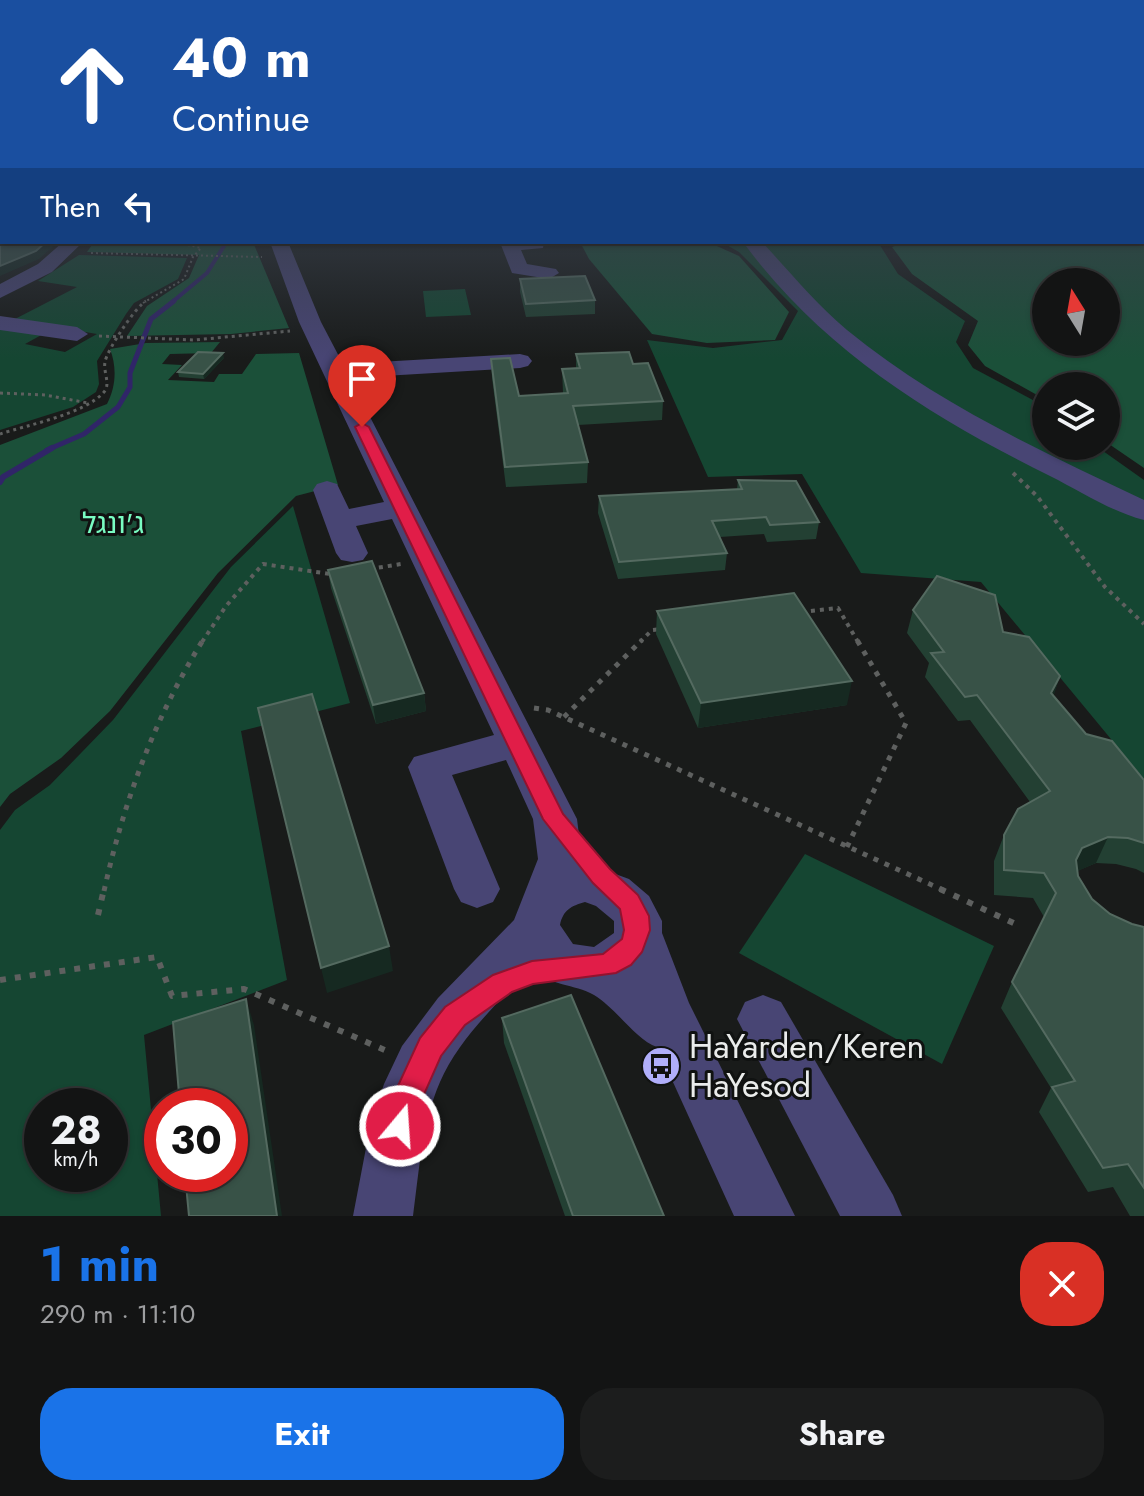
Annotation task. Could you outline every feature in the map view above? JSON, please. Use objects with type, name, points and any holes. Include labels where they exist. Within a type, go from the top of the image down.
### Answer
[{"type":"street","points":[[537,245],[552,279]]},
{"type":"street","points":[[755,245],[838,334],[918,393],[995,438],[1144,511]]},
{"type":"street","points":[[280,247],[313,328],[555,819],[627,911],[692,1066],[765,1216]]},
{"type":"street","points":[[0,315],[14,293],[69,248]]},
{"type":"street","points":[[14,293],[53,289]]},
{"type":"street","points":[[0,323],[77,334]]},
{"type":"street","points":[[335,372],[520,361]]},
{"type":"street","points":[[327,490],[354,565]]},
{"type":"street","points":[[339,520],[402,508]]},
{"type":"street","points":[[477,889],[428,767],[518,743]]},
{"type":"street","points":[[555,819],[560,859],[540,915],[543,949],[555,959],[614,979],[641,999],[692,1066]]},
{"type":"street","points":[[383,1216],[406,1100],[430,1047],[455,1016],[540,915],[572,884],[602,885],[627,911],[633,944],[622,957],[607,965],[532,972],[502,984],[455,1016]]},
{"type":"street","points":[[763,1019],[872,1216]]},
{"type":"path","points":[[0,434],[88,403],[104,392],[107,384],[105,361],[110,349],[120,339],[140,304],[184,279],[193,257],[201,248],[186,245]]},
{"type":"path","points":[[69,248],[193,257],[280,247]]},
{"type":"path","points":[[77,334],[120,339],[234,337],[313,328]]},
{"type":"path","points":[[0,393],[45,395],[88,403]]},
{"type":"path","points":[[1009,469],[1037,496],[1105,587],[1144,624]]},
{"type":"path","points":[[98,915],[120,821],[138,766],[199,647],[244,581],[263,564],[329,574],[354,565],[427,560]]},
{"type":"path","points":[[792,614],[838,608],[906,723],[847,847]]},
{"type":"path","points":[[564,717],[652,630],[668,628]]},
{"type":"path","points":[[499,705],[548,710],[1020,926]]},
{"type":"path","points":[[0,980],[157,957],[172,996],[244,989],[422,1067]]},
{"type":"green space","points":[[92,245],[254,245],[289,328],[231,334],[127,336],[147,306],[189,278],[199,255],[87,252]]},
{"type":"green space","points":[[581,245],[714,245],[739,256],[789,312],[775,340],[707,343],[652,334],[589,259]]},
{"type":"green space","points":[[726,245],[880,245],[898,274],[965,321],[956,342],[973,368],[1032,400],[1032,460],[1116,460],[1144,480],[1144,779],[981,582],[861,573],[802,474],[708,477],[647,340],[713,348],[782,340],[798,311],[739,252]]},
{"type":"green space","points":[[1144,245],[1144,468],[1120,452],[1120,372],[1032,372],[1032,392],[985,366],[968,345],[978,321],[912,274],[892,247]]},
{"type":"green space","points":[[79,255],[187,258],[178,279],[134,303],[126,314],[97,361],[99,384],[96,392],[73,407],[0,430],[0,327],[45,333],[25,344],[65,352],[97,334],[13,320],[77,287],[38,281]]},
{"type":"green space","points":[[465,289],[471,315],[426,317],[423,291]]},
{"type":"green space","name":"ג'ונגל","points":[[220,342],[211,353],[170,354],[162,364],[182,365],[168,380],[214,382],[219,374],[242,374],[256,354],[299,353],[338,485],[296,496],[218,573],[110,711],[61,758],[10,794],[0,807],[0,445],[107,404],[114,377],[110,349],[146,343]]},
{"type":"green space","points":[[293,506],[350,703],[241,731],[287,980],[144,1035],[149,1088],[144,1088],[144,1192],[159,1192],[161,1216],[0,1216],[0,830],[15,810],[50,785],[113,720],[231,567]]},
{"type":"green space","points":[[805,854],[994,946],[942,1064],[739,953]]},
{"type":"building","points":[[0,245],[43,245],[36,251],[0,266]]},
{"type":"building","points":[[585,276],[595,300],[526,304],[520,279]]},
{"type":"building","points":[[198,352],[223,353],[203,374],[178,372]]},
{"type":"building","points":[[629,352],[633,364],[648,363],[663,401],[573,406],[588,462],[505,467],[491,359],[510,358],[519,396],[568,393],[562,369],[580,368],[576,354]]},
{"type":"building","points":[[738,480],[796,481],[819,522],[770,525],[766,517],[712,521],[727,553],[619,562],[599,496],[742,489]]},
{"type":"building","points":[[372,561],[424,693],[373,705],[328,570]]},
{"type":"building","points":[[937,576],[995,595],[1003,632],[1029,637],[1060,676],[1051,693],[1086,734],[1112,741],[1144,780],[1144,843],[1108,837],[1082,848],[1076,860],[1078,876],[1092,899],[1110,914],[1144,927],[1144,1188],[1128,1164],[1103,1168],[1052,1087],[1075,1081],[1012,982],[1056,893],[1044,873],[1004,870],[1004,835],[1018,809],[1050,791],[977,695],[965,697],[931,653],[944,652],[913,610]]},
{"type":"building","points":[[794,593],[852,681],[701,703],[657,611]]},
{"type":"building","points":[[312,694],[389,946],[321,968],[258,708]]},
{"type":"building","points":[[571,995],[664,1216],[573,1216],[502,1018]]},
{"type":"building","points":[[246,999],[277,1216],[189,1216],[187,1192],[248,1192],[248,1088],[178,1088],[173,1022]]},
{"type":"waterway","points":[[171,303],[207,273],[224,245]]},
{"type":"waterway","points":[[47,450],[84,434],[118,407],[130,387],[130,373],[151,319],[174,301]]},
{"type":"waterway","points":[[0,482],[3,477],[52,448]]},
{"type":"place","name":"HaYarden/Keren HaYesod","points":[[661,1066]]},
{"type":"route","points":[[362,427],[555,819],[602,876],[629,902],[636,916],[637,930],[633,944],[622,957],[607,965],[532,972],[502,984],[455,1016],[430,1047],[406,1100],[400,1126]]}]
